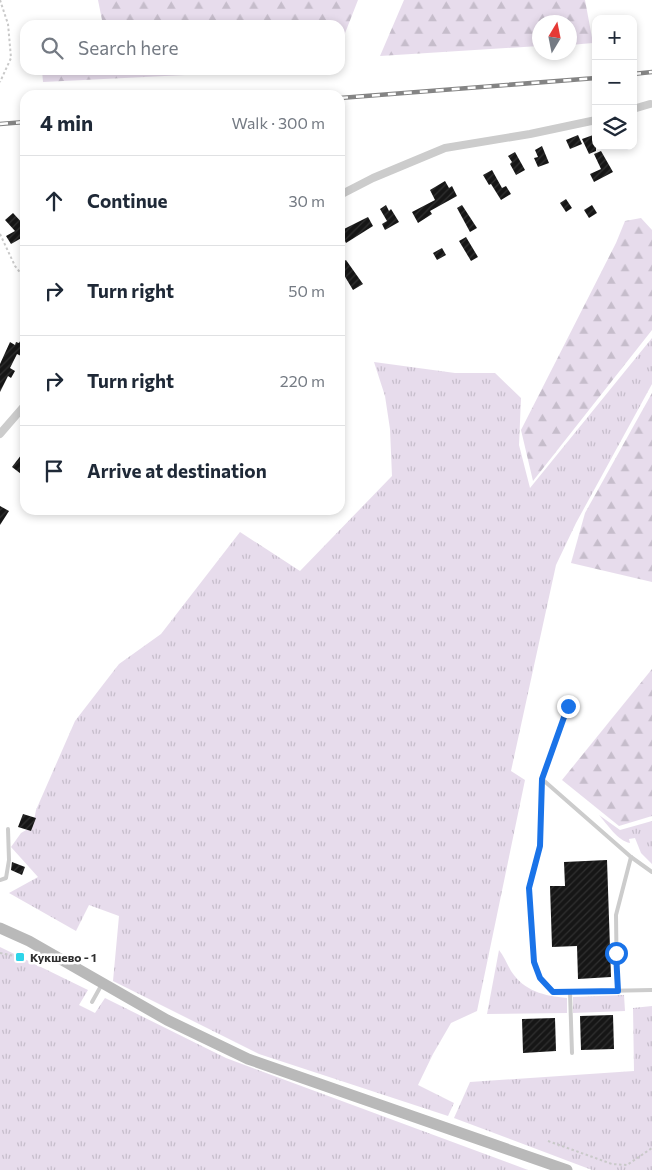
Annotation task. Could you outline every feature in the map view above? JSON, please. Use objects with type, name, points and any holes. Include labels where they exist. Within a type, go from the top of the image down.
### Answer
[{"type":"street","points":[[637,108],[650,104]]},
{"type":"street","points":[[345,192],[373,178],[445,148],[530,134],[592,121]]},
{"type":"street","points":[[0,434],[20,410]]},
{"type":"street","points":[[0,928],[29,941],[166,1020],[248,1059],[566,1170]]},
{"type":"lane","points":[[568,706],[542,779],[540,846],[529,888],[534,962],[540,978],[553,992],[652,990]]},
{"type":"lane","points":[[542,779],[631,857],[652,872]]},
{"type":"lane","points":[[0,880],[6,878],[9,860],[8,829]]},
{"type":"lane","points":[[618,991],[616,916],[631,857]]},
{"type":"lane","points":[[92,1002],[103,983]]},
{"type":"lane","points":[[570,992],[572,1053]]},
{"type":"path","points":[[0,0],[8,24],[11,58],[0,82]]},
{"type":"path","points":[[0,234],[20,272]]},
{"type":"path","points":[[0,953],[20,957]]},
{"type":"path","points":[[548,1141],[612,1164],[627,1165],[652,1148]]},
{"type":"green space","points":[[98,0],[358,0],[345,33],[345,20],[102,20]]},
{"type":"green space","points":[[404,0],[585,0],[592,38],[592,43],[577,44],[577,15],[532,15],[532,46],[380,56]]},
{"type":"green space","points":[[42,75],[186,75],[43,82]]},
{"type":"green space","points":[[641,218],[652,230],[652,330],[533,481],[521,430],[616,243],[625,221]]},
{"type":"green space","points":[[652,338],[652,384],[576,523],[556,565],[511,771],[525,780],[477,1011],[451,1023],[418,1085],[454,1103],[448,1116],[259,1054],[113,981],[119,916],[89,905],[76,931],[9,893],[38,877],[11,847],[21,833],[33,826],[36,810],[75,721],[119,664],[161,634],[240,532],[300,571],[392,476],[390,429],[385,396],[374,362],[455,373],[495,373],[521,398],[519,445],[530,488]]},
{"type":"green space","points":[[652,393],[652,582],[571,563],[585,513]]},
{"type":"green space","points":[[652,669],[652,816],[619,826],[562,780]]},
{"type":"green space","points":[[599,815],[620,830],[652,821],[652,864],[641,853],[635,838],[629,839],[630,843],[621,839]]},
{"type":"green space","points":[[0,947],[88,990],[79,1005],[95,1013],[105,998],[226,1058],[528,1170],[0,1170]]},
{"type":"green space","points":[[499,950],[516,978],[528,988],[550,996],[567,998],[567,1013],[487,1014]]},
{"type":"green space","points":[[624,995],[625,1011],[573,1013],[573,997]]},
{"type":"green space","points":[[652,1006],[652,1170],[592,1170],[454,1118],[470,1082],[634,1071],[633,1008]]},
{"type":"building","points":[[578,135],[582,144],[570,149],[566,140]]},
{"type":"building","points":[[592,135],[592,150],[596,151],[589,154],[582,139]]},
{"type":"building","points":[[542,146],[549,163],[538,167],[534,158],[538,157],[535,150]]},
{"type":"building","points":[[601,151],[613,172],[594,182],[590,174],[601,169],[594,154]]},
{"type":"building","points":[[515,152],[525,170],[516,175],[508,156]]},
{"type":"building","points":[[492,170],[502,188],[506,186],[511,194],[501,200],[483,175]]},
{"type":"building","points":[[445,181],[449,188],[452,186],[457,196],[430,211],[432,214],[418,223],[412,212],[435,200],[430,190]]},
{"type":"building","points":[[566,199],[572,208],[566,212],[560,203]]},
{"type":"building","points":[[386,205],[389,211],[391,209],[399,222],[385,230],[382,224],[387,221],[380,209]]},
{"type":"building","points":[[462,205],[477,228],[470,232],[457,208]]},
{"type":"building","points":[[592,205],[597,213],[589,218],[584,210]]},
{"type":"building","points":[[13,213],[20,221],[20,239],[11,244],[6,236],[15,231],[5,220]]},
{"type":"building","points":[[368,217],[373,226],[346,243],[345,228]]},
{"type":"building","points":[[466,237],[478,257],[471,261],[459,241]]},
{"type":"building","points":[[442,248],[446,255],[437,260],[433,253]]},
{"type":"building","points":[[345,261],[363,284],[353,290],[345,277]]},
{"type":"building","points":[[20,341],[20,356],[17,354],[10,368],[15,371],[11,378],[8,376],[0,392],[0,364],[10,342],[15,345],[16,342],[19,343]]},
{"type":"building","points":[[20,457],[20,473],[12,467]]},
{"type":"building","points":[[0,506],[9,511],[0,525]]},
{"type":"building","points":[[23,814],[36,818],[31,831],[18,827]]},
{"type":"building","points":[[607,860],[611,977],[578,979],[577,946],[552,947],[550,886],[565,886],[564,862]]},
{"type":"building","points":[[12,862],[25,867],[22,875],[11,870]]},
{"type":"building","points":[[613,1015],[614,1049],[581,1050],[580,1016]]},
{"type":"building","points":[[555,1018],[556,1051],[523,1053],[522,1019]]},
{"type":"railway","points":[[637,74],[652,72]]},
{"type":"railway","points":[[345,98],[592,78]]},
{"type":"railway","points":[[0,124],[20,122]]},
{"type":"place","name":"Кукшево - 1","points":[[20,957]]},
{"type":"route","points":[[568,706],[542,779],[540,846],[529,888],[534,962],[540,978],[553,992],[618,991],[616,953]]}]
